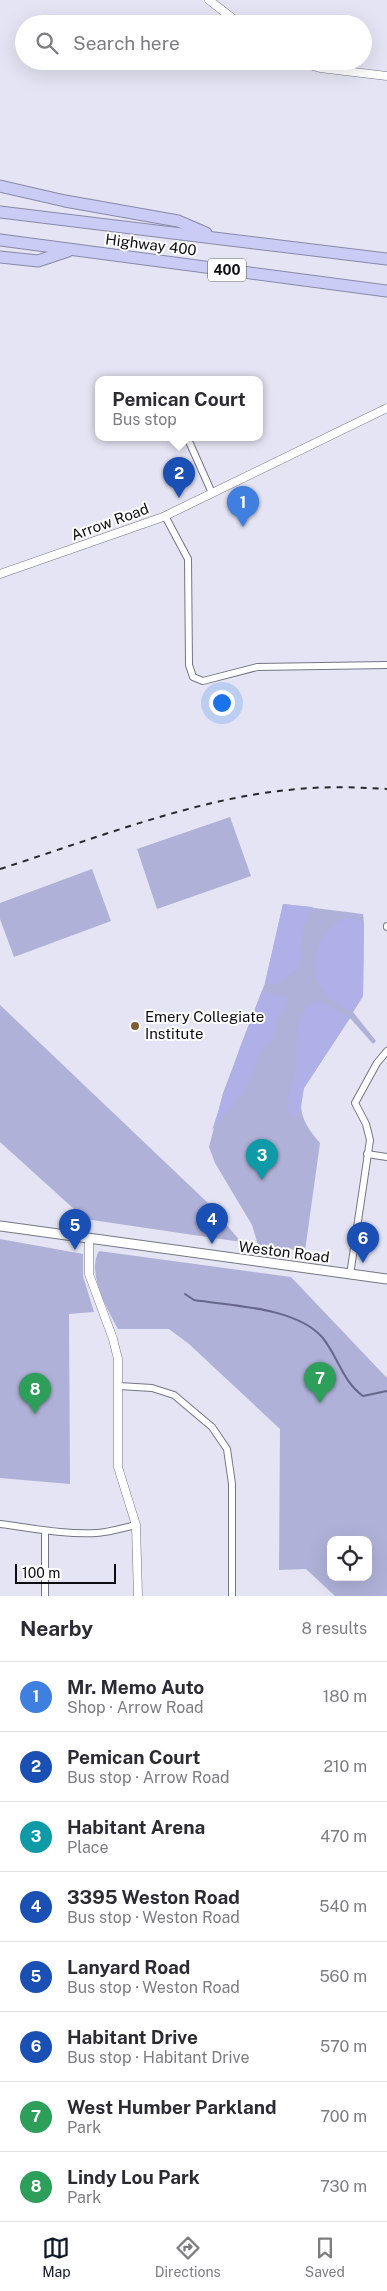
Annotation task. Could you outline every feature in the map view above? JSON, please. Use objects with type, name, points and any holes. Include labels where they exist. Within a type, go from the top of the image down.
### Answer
[{"type":"highway","points":[[0,186],[65,201],[178,221],[216,238]]},
{"type":"highway","name":"Highway 400","points":[[0,212],[387,259]]},
{"type":"highway","name":"Highway 400","points":[[0,240],[387,291]]},
{"type":"highway","points":[[0,257],[38,260],[70,250]]},
{"type":"main road","name":"Weston Road","points":[[0,1226],[387,1280]]},
{"type":"street","points":[[208,0],[228,15]]},
{"type":"street","points":[[337,70],[387,76]]},
{"type":"street","name":"Arrow Road","points":[[0,574],[165,516],[386,410]]},
{"type":"street","points":[[189,441],[212,493]]},
{"type":"street","points":[[165,516],[188,559],[189,665],[193,677],[197,680],[215,680],[257,667],[387,665]]},
{"type":"street","points":[[350,1275],[370,1140],[369,1131],[355,1103],[377,1064],[387,1051]]},
{"type":"street","points":[[367,1154],[387,1157]]},
{"type":"street","points":[[89,1239],[89,1274],[114,1344],[119,1386],[118,1467],[136,1525],[138,1596]]},
{"type":"street","points":[[119,1386],[152,1388],[174,1395],[212,1427],[227,1449],[232,1484],[232,1596]]},
{"type":"street","points":[[0,1524],[45,1531],[98,1533],[136,1525]]},
{"type":"street","points":[[45,1531],[45,1596]]},
{"type":"shaded area","points":[[230,817],[251,876],[157,909],[137,849]]},
{"type":"shaded area","points":[[92,869],[111,921],[14,957],[0,919],[0,903]]},
{"type":"shaded area","points":[[283,904],[363,914],[363,996],[353,1012],[376,1041],[373,1044],[350,1018],[304,1088],[301,1104],[303,1118],[320,1143],[305,1251],[258,1245],[252,1225],[215,1163],[209,1147],[223,1093],[265,983]]},
{"type":"shaded area","points":[[283,904],[313,907],[305,922],[299,967],[275,985],[265,983]]},
{"type":"shaded area","points":[[345,918],[358,919],[364,923],[363,996],[353,1012],[339,1005],[326,995],[316,976],[315,966],[315,956],[323,938],[336,923]]},
{"type":"shaded area","points":[[262,991],[286,997],[288,1001],[277,1020],[273,1039],[260,1053],[253,1073],[242,1093],[212,1130],[240,1047]]},
{"type":"shaded area","points":[[319,1001],[350,1018],[304,1088],[300,1113],[295,1119],[286,1104],[296,1066],[298,1028],[304,1011],[310,1005]]},
{"type":"shaded area","points":[[0,1005],[209,1204],[241,1242],[85,1219],[0,1142]]},
{"type":"shaded area","points":[[0,1239],[83,1254],[83,1276],[94,1312],[69,1314],[70,1484],[0,1478]]},
{"type":"shaded area","points":[[99,1251],[291,1277],[387,1378],[387,1596],[335,1596],[306,1569],[279,1570],[280,1429],[189,1344],[169,1329],[118,1329],[100,1291],[95,1269]]},
{"type":"waterway","points":[[185,1294],[194,1300],[244,1306],[296,1319],[322,1337],[345,1376],[363,1396],[387,1391]]},
{"type":"railway","points":[[0,869],[143,822],[216,802],[300,789],[338,787],[387,789]]},
{"type":"place","name":"Pemican Court","points":[[179,498]]},
{"type":"place","name":"Mr. Memo Auto","points":[[243,527]]},
{"type":"place","name":"Emery Collegiate Institute","points":[[135,1026]]},
{"type":"place","name":"Habitant Arena","points":[[262,1180]]},
{"type":"place","name":"3395 Weston Road","points":[[212,1244]]},
{"type":"place","name":"Lanyard Road","points":[[75,1250]]},
{"type":"place","name":"Habitant Drive","points":[[363,1263]]},
{"type":"place","name":"West Humber Parkland","points":[[320,1403]]},
{"type":"place","name":"Lindy Lou Park","points":[[35,1414]]}]
